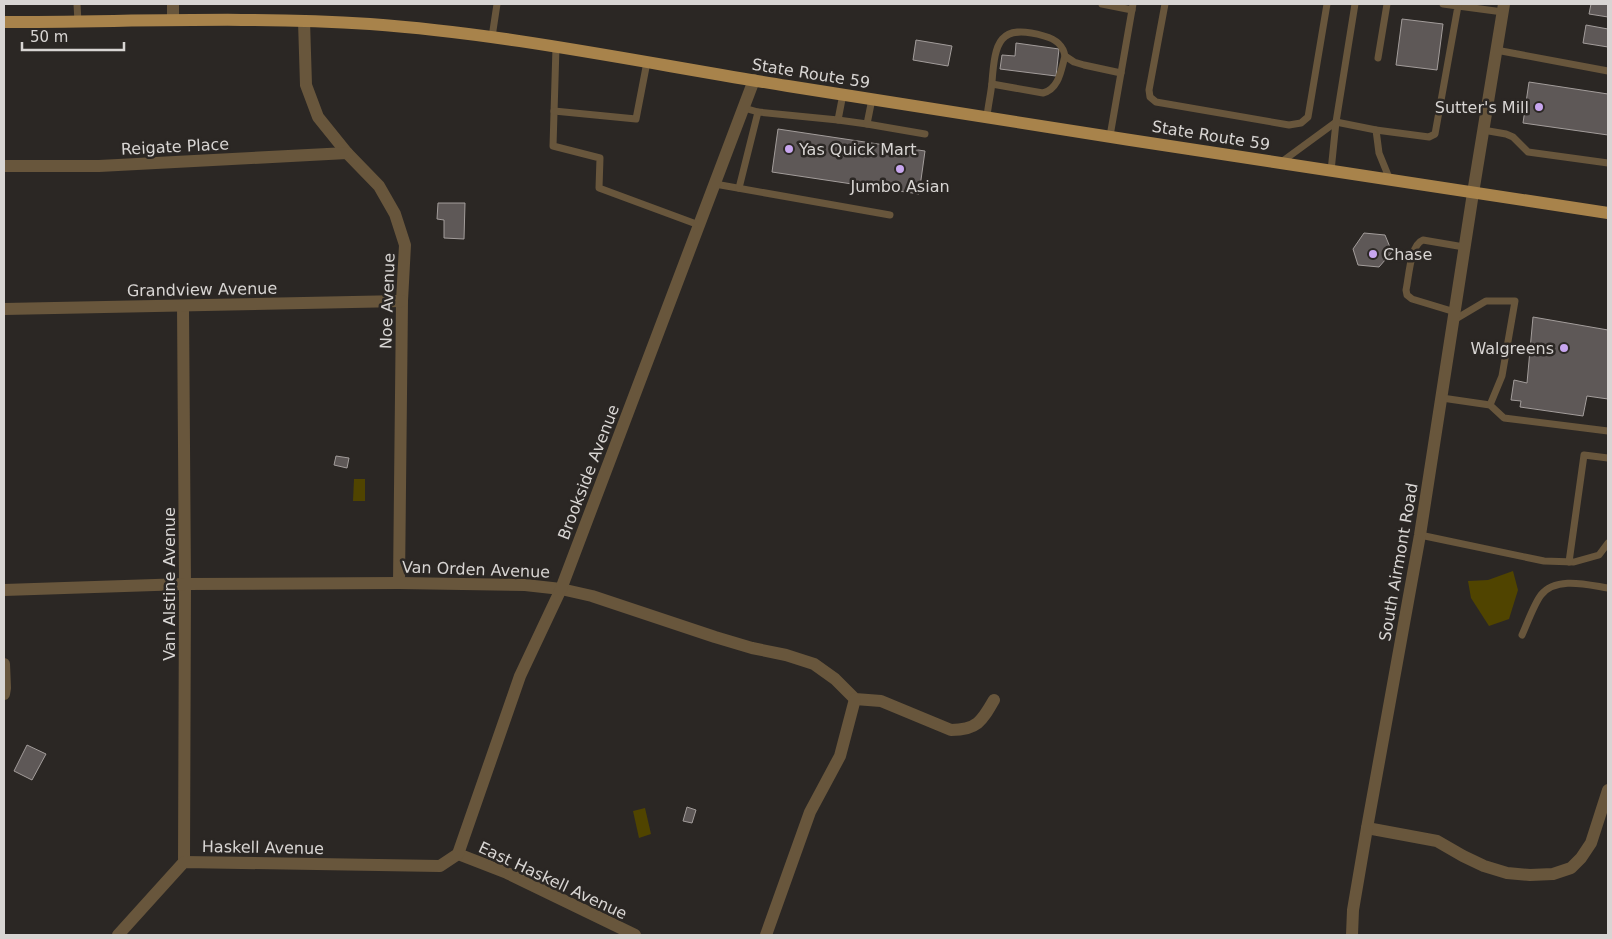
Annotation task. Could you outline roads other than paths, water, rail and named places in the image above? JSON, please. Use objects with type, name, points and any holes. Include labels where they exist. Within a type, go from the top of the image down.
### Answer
[{"type":"main road","name":"State Route 59","points":[[4,22],[304,21],[368,24],[492,37],[1331,171],[1608,212]]},
{"type":"street","points":[[173,4],[173,20]]},
{"type":"street","name":"South Airmont Road","points":[[1352,935],[1353,910],[1366,828],[1420,535],[1472,193],[1503,8]]},
{"type":"street","name":"Noe Avenue","points":[[304,21],[306,85],[318,117],[347,153],[379,186],[395,214],[405,245],[402,302],[399,583]]},
{"type":"street","name":"Brookside Avenue","points":[[458,854],[520,676],[561,589],[754,80]]},
{"type":"street","name":"Reigate Place","points":[[4,166],[99,166],[347,153]]},
{"type":"street","name":"Grandview Avenue","points":[[4,309],[402,302]]},
{"type":"street","name":"Van Alstine Avenue","points":[[183,306],[184,862]]},
{"type":"street","name":"Van Orden Avenue","points":[[4,590],[185,584],[399,583],[526,585],[561,589],[592,596],[752,648],[786,655],[814,664],[836,679],[855,699]]},
{"type":"street","points":[[4,664],[4,694]]},
{"type":"street","points":[[766,935],[810,812],[840,756],[855,699],[881,702],[956,730],[978,725],[984,719],[994,700]]},
{"type":"street","points":[[1366,828],[1437,841],[1484,866],[1508,873],[1530,876],[1553,874],[1570,868],[1581,858],[1591,843],[1608,790]]},
{"type":"street","name":"Haskell Avenue","points":[[118,935],[184,862],[440,866],[458,854]]},
{"type":"street","name":"East Haskell Avenue","points":[[458,854],[507,873],[635,935]]},
{"type":"lane","points":[[78,4],[78,22]]},
{"type":"lane","points":[[492,37],[497,4]]},
{"type":"lane","points":[[1102,4],[1133,7],[1110,136]]},
{"type":"lane","points":[[1164,4],[1149,90],[1150,98],[1156,102],[1290,124],[1301,123],[1308,116],[1327,4]]},
{"type":"lane","points":[[1331,171],[1336,122],[1355,4]]},
{"type":"lane","points":[[1378,58],[1387,4]]},
{"type":"lane","points":[[1443,4],[1503,8]]},
{"type":"lane","points":[[1280,163],[1336,122],[1376,130],[1429,137],[1435,134],[1458,6]]},
{"type":"lane","points":[[987,117],[993,61],[996,48],[1003,38],[1016,31],[1034,33],[1053,39],[1064,49],[1065,56],[1056,84],[1050,91],[1044,93],[992,84]]},
{"type":"lane","points":[[556,47],[553,146],[600,158],[599,188],[699,225]]},
{"type":"lane","points":[[1496,50],[1608,71]]},
{"type":"lane","points":[[1065,56],[1079,64],[1121,73]]},
{"type":"lane","points":[[554,111],[636,119],[647,62]]},
{"type":"lane","points":[[838,120],[843,94]]},
{"type":"lane","points":[[867,124],[872,99]]},
{"type":"lane","points":[[744,108],[758,112],[775,112],[838,120],[925,134]]},
{"type":"lane","points":[[739,188],[758,112]]},
{"type":"lane","points":[[1376,130],[1379,153],[1390,180]]},
{"type":"lane","points":[[1483,130],[1513,137],[1528,152],[1608,163]]},
{"type":"lane","points":[[715,184],[890,215]]},
{"type":"lane","points":[[1464,246],[1423,240],[1416,245],[1406,290],[1407,295],[1412,299],[1454,316],[1486,301],[1515,301],[1502,376],[1490,405]]},
{"type":"lane","points":[[1442,398],[1490,405],[1504,418],[1608,431]]},
{"type":"lane","points":[[1569,562],[1584,455],[1608,458]]},
{"type":"lane","points":[[1420,535],[1544,561],[1574,562],[1599,555],[1608,543]]},
{"type":"lane","points":[[1522,635],[1541,595],[1554,585],[1577,584],[1608,588]]},
{"type":"place","name":"Sutter's Mill","points":[[1539,107]]},
{"type":"place","name":"Yas Quick Mart","points":[[789,149]]},
{"type":"place","name":"Jumbo Asian","points":[[900,169]]},
{"type":"place","name":"Chase","points":[[1373,254]]},
{"type":"place","name":"Walgreens","points":[[1564,348]]}]
